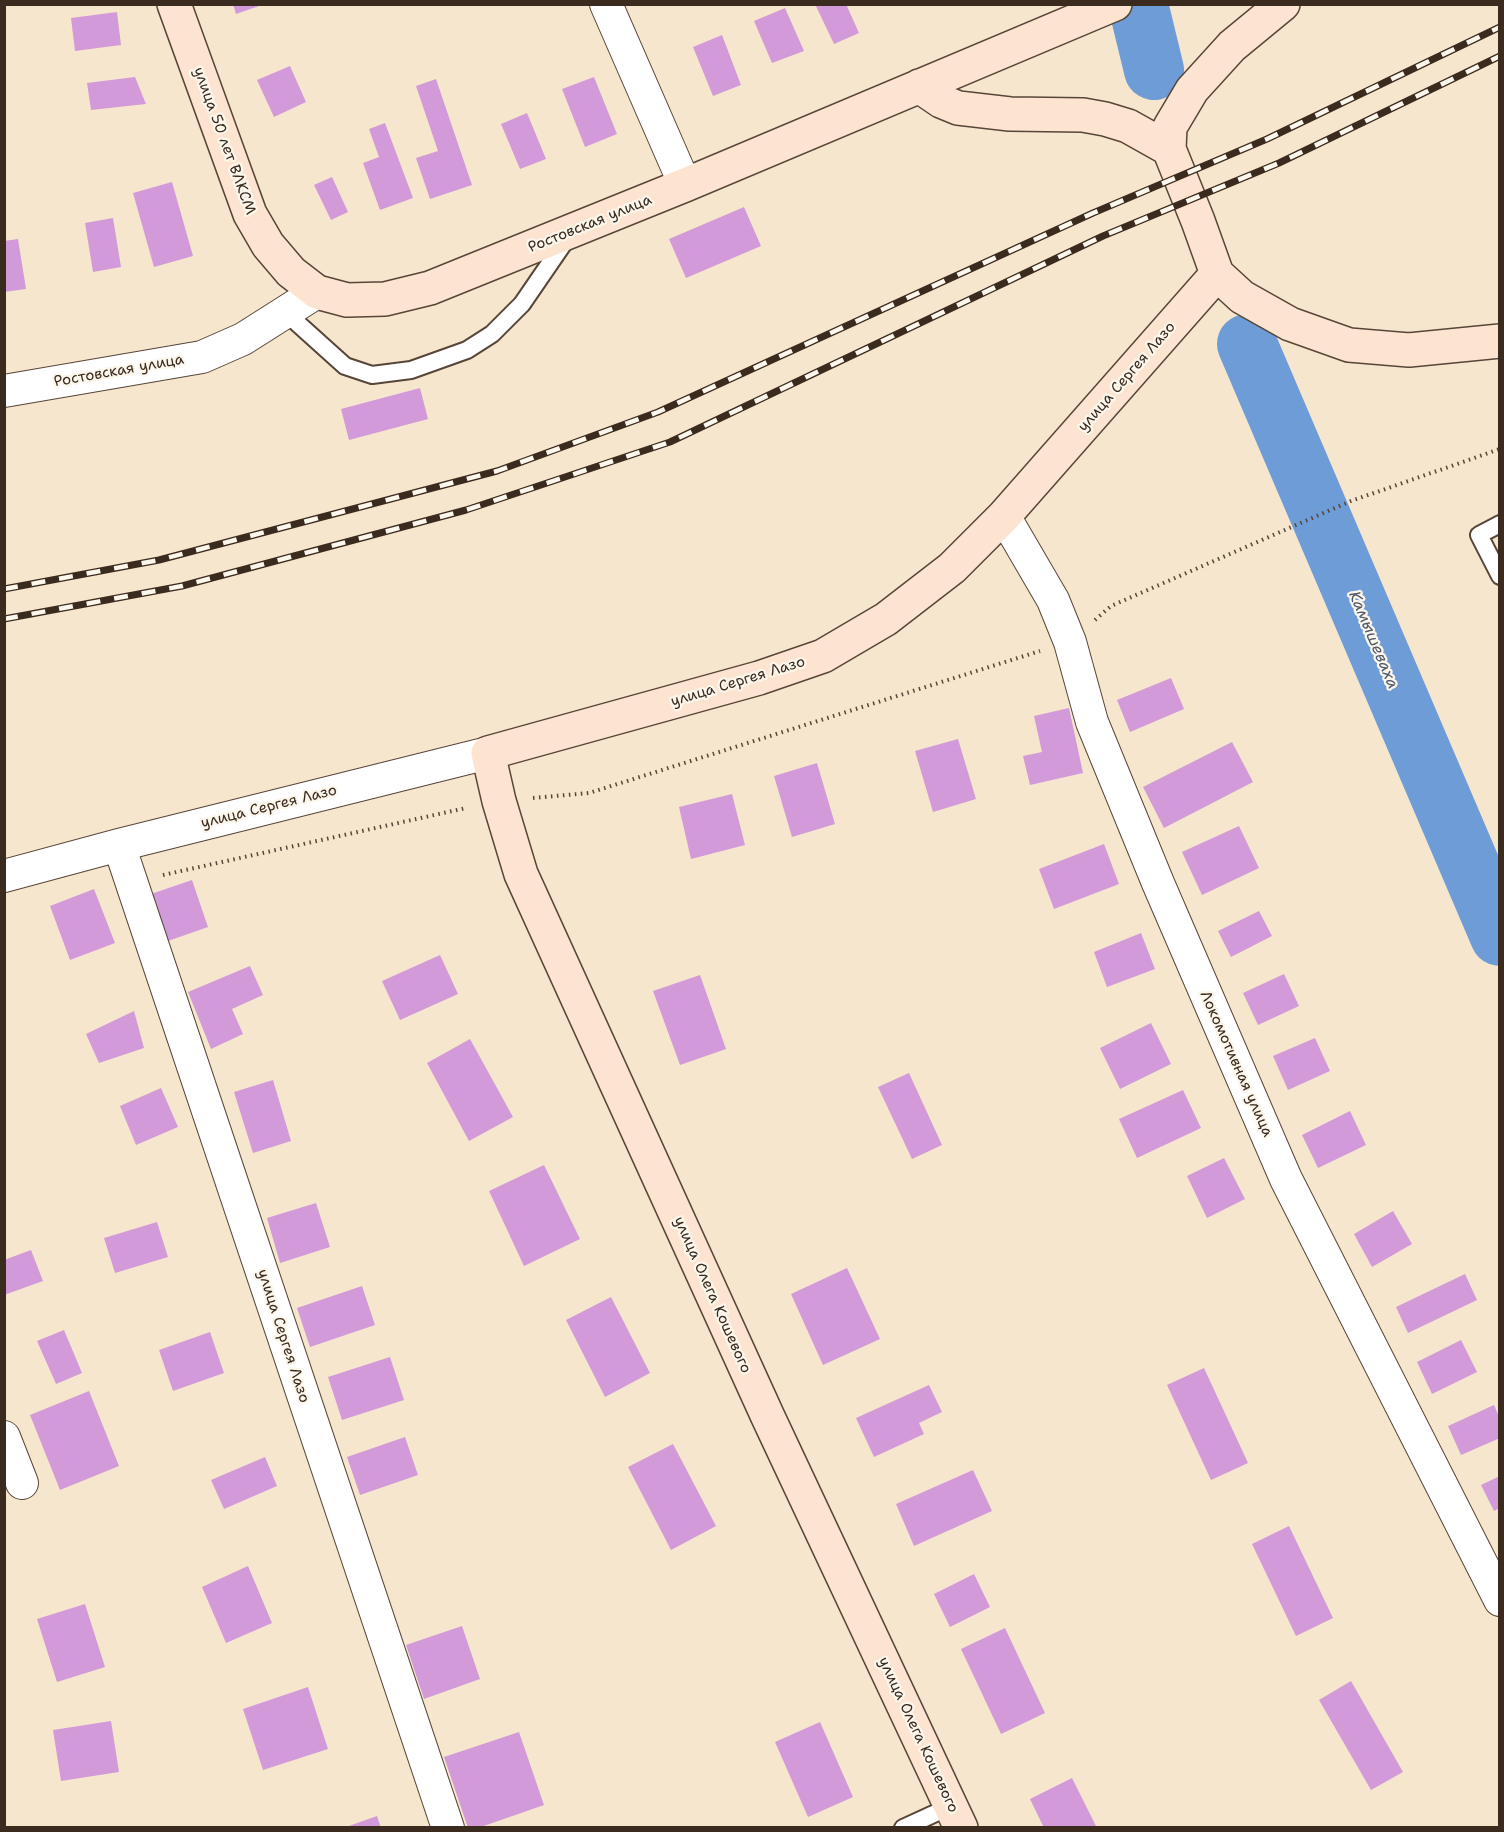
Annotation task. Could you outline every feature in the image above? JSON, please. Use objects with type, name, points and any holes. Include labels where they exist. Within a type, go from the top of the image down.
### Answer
[{"type":"street","name":"улица 50 лет ВЛКСМ","points":[[174,4],[250,213],[268,245],[291,272],[317,292]]},
{"type":"street","points":[[606,4],[685,185]]},
{"type":"street","name":"Ростовская улица","points":[[4,391],[202,357],[243,339],[317,292],[347,300],[385,299],[430,288],[685,185],[1115,4]]},
{"type":"street","points":[[1282,4],[1232,46],[1192,90],[1170,128],[1168,149],[1217,274],[1242,297],[1290,324],[1349,345],[1408,350],[1500,341]]},
{"type":"street","points":[[919,86],[940,101],[958,108],[1010,114],[1083,115],[1105,118],[1128,126],[1168,149]]},
{"type":"street","name":"улица Сергея Лазо","points":[[4,876],[488,753],[759,678],[823,656],[894,613],[952,568],[1004,516],[1217,274]]},
{"type":"street","name":"Локомотивная улица","points":[[1004,516],[1053,600],[1070,642],[1092,722],[1158,883],[1286,1179],[1500,1600]]},
{"type":"street","name":"улица Олега Кошевого","points":[[488,753],[499,801],[521,874],[768,1417],[956,1817]]},
{"type":"street","name":"улица Сергея Лазо","points":[[119,845],[448,1827]]},
{"type":"street","points":[[4,1437],[22,1483]]},
{"type":"lane","points":[[285,312],[345,366],[372,375],[411,370],[468,350],[492,334],[522,304],[573,231]]},
{"type":"lane","points":[[1500,524],[1479,535],[1500,576]]},
{"type":"lane","points":[[903,1827],[956,1817]]},
{"type":"path","points":[[132,882],[499,801],[589,793],[1070,642],[1111,606],[1351,501],[1500,449]]},
{"type":"building","points":[[233,4],[262,4],[262,5],[236,14]]},
{"type":"building","points":[[815,4],[846,4],[859,33],[834,44]]},
{"type":"building","points":[[785,8],[804,51],[772,63],[754,21]]},
{"type":"building","points":[[117,12],[121,45],[75,51],[71,18]]},
{"type":"building","points":[[722,35],[741,85],[713,96],[693,47]]},
{"type":"building","points":[[290,66],[306,102],[274,117],[257,80]]},
{"type":"building","points":[[135,77],[146,104],[91,110],[87,83]]},
{"type":"building","points":[[594,77],[617,134],[585,147],[562,89]]},
{"type":"building","points":[[436,79],[472,185],[430,199],[416,158],[438,151],[416,86]]},
{"type":"building","points":[[527,113],[546,159],[520,169],[501,124]]},
{"type":"building","points":[[385,123],[413,198],[380,210],[363,163],[379,157],[369,129]]},
{"type":"building","points":[[332,177],[348,212],[331,220],[314,185]]},
{"type":"building","points":[[172,182],[193,256],[154,267],[133,193]]},
{"type":"building","points":[[744,207],[761,246],[686,278],[669,239]]},
{"type":"building","points":[[113,218],[121,267],[93,272],[85,223]]},
{"type":"building","points":[[18,239],[26,289],[4,292],[4,241]]},
{"type":"building","points":[[420,388],[428,419],[349,440],[341,409]]},
{"type":"building","points":[[1171,678],[1184,709],[1130,732],[1117,700]]},
{"type":"building","points":[[1069,708],[1083,773],[1030,785],[1023,756],[1042,752],[1034,716]]},
{"type":"building","points":[[958,739],[976,799],[933,812],[915,751]]},
{"type":"building","points":[[1232,742],[1253,782],[1164,828],[1143,787]]},
{"type":"building","points":[[817,763],[835,824],[792,837],[774,776]]},
{"type":"building","points":[[732,794],[745,845],[691,859],[679,807]]},
{"type":"building","points":[[1239,826],[1259,868],[1202,895],[1182,852]]},
{"type":"building","points":[[1104,844],[1119,884],[1054,909],[1039,869]]},
{"type":"building","points":[[192,880],[208,927],[168,941],[151,894]]},
{"type":"building","points":[[94,889],[115,943],[70,960],[50,906]]},
{"type":"building","points":[[1259,911],[1272,936],[1231,957],[1218,931]]},
{"type":"building","points":[[1141,933],[1155,969],[1107,987],[1094,952]]},
{"type":"building","points":[[440,955],[458,994],[400,1020],[382,981]]},
{"type":"building","points":[[250,966],[263,995],[232,1009],[243,1034],[211,1049],[188,992]]},
{"type":"building","points":[[1284,974],[1299,1006],[1258,1025],[1243,993]]},
{"type":"building","points":[[700,975],[726,1049],[680,1065],[653,991]]},
{"type":"building","points":[[134,1011],[144,1048],[99,1063],[86,1034]]},
{"type":"building","points":[[1151,1023],[1171,1064],[1120,1089],[1100,1048]]},
{"type":"building","points":[[1315,1038],[1330,1071],[1288,1090],[1273,1056]]},
{"type":"building","points":[[470,1039],[513,1117],[469,1141],[427,1063]]},
{"type":"building","points":[[909,1073],[942,1145],[912,1159],[878,1087]]},
{"type":"building","points":[[273,1080],[291,1141],[253,1153],[234,1092]]},
{"type":"building","points":[[161,1088],[178,1127],[136,1145],[120,1106]]},
{"type":"building","points":[[1183,1090],[1201,1128],[1137,1158],[1119,1119]]},
{"type":"building","points":[[1350,1111],[1366,1145],[1318,1168],[1302,1135]]},
{"type":"building","points":[[1224,1158],[1245,1199],[1207,1218],[1187,1176]]},
{"type":"building","points":[[544,1165],[580,1239],[524,1266],[489,1191]]},
{"type":"building","points":[[316,1203],[330,1247],[280,1263],[267,1218]]},
{"type":"building","points":[[1393,1211],[1412,1244],[1372,1267],[1354,1234]]},
{"type":"building","points":[[157,1222],[168,1257],[115,1273],[104,1238]]},
{"type":"building","points":[[31,1250],[43,1281],[4,1295],[4,1260]]},
{"type":"building","points":[[847,1268],[880,1339],[823,1365],[791,1294]]},
{"type":"building","points":[[1465,1274],[1477,1300],[1408,1333],[1396,1307]]},
{"type":"building","points":[[362,1286],[375,1325],[310,1347],[297,1308]]},
{"type":"building","points":[[611,1297],[650,1373],[605,1397],[566,1320]]},
{"type":"building","points":[[64,1330],[82,1373],[56,1384],[37,1341]]},
{"type":"building","points":[[210,1332],[224,1373],[173,1391],[159,1350]]},
{"type":"building","points":[[1461,1340],[1477,1372],[1432,1394],[1417,1362]]},
{"type":"building","points":[[390,1357],[404,1400],[342,1420],[328,1377]]},
{"type":"building","points":[[1204,1368],[1248,1463],[1211,1480],[1167,1385]]},
{"type":"building","points":[[929,1385],[942,1412],[919,1423],[924,1434],[874,1457],[856,1418]]},
{"type":"building","points":[[89,1391],[119,1466],[60,1490],[30,1415]]},
{"type":"building","points":[[1494,1405],[1500,1419],[1500,1438],[1461,1455],[1448,1426]]},
{"type":"building","points":[[405,1437],[418,1475],[360,1495],[347,1457]]},
{"type":"building","points":[[673,1444],[716,1526],[671,1550],[628,1467]]},
{"type":"building","points":[[265,1457],[277,1486],[224,1509],[211,1480]]},
{"type":"building","points":[[973,1470],[992,1511],[914,1546],[896,1504]]},
{"type":"building","points":[[1500,1476],[1500,1508],[1494,1511],[1481,1485]]},
{"type":"building","points":[[1289,1526],[1333,1618],[1296,1636],[1252,1544]]},
{"type":"building","points":[[248,1566],[272,1623],[226,1643],[202,1587]]},
{"type":"building","points":[[974,1574],[990,1607],[950,1627],[934,1594]]},
{"type":"building","points":[[85,1604],[105,1667],[57,1682],[37,1619]]},
{"type":"building","points":[[462,1626],[480,1679],[424,1699],[406,1645]]},
{"type":"building","points":[[1005,1628],[1045,1713],[1001,1734],[961,1649]]},
{"type":"building","points":[[1351,1681],[1403,1772],[1371,1790],[1319,1700]]},
{"type":"building","points":[[308,1687],[328,1749],[263,1770],[243,1709]]},
{"type":"building","points":[[111,1721],[119,1772],[61,1781],[53,1730]]},
{"type":"building","points":[[820,1722],[853,1797],[808,1817],[775,1742]]},
{"type":"building","points":[[519,1732],[544,1805],[478,1828],[468,1828],[444,1757]]},
{"type":"building","points":[[1072,1778],[1097,1828],[1044,1828],[1030,1799]]},
{"type":"building","points":[[377,1816],[381,1828],[346,1828],[346,1827]]},
{"type":"waterway","name":"Камышеваха","points":[[1138,4],[1154,70]]},
{"type":"waterway","name":"Камышеваха","points":[[1247,344],[1500,936]]},
{"type":"railway","points":[[4,589],[159,560],[497,471],[658,412],[1093,213],[1267,139],[1500,27]]},
{"type":"railway","points":[[4,619],[182,586],[466,510],[670,442],[1103,236],[1279,163],[1500,56]]}]
